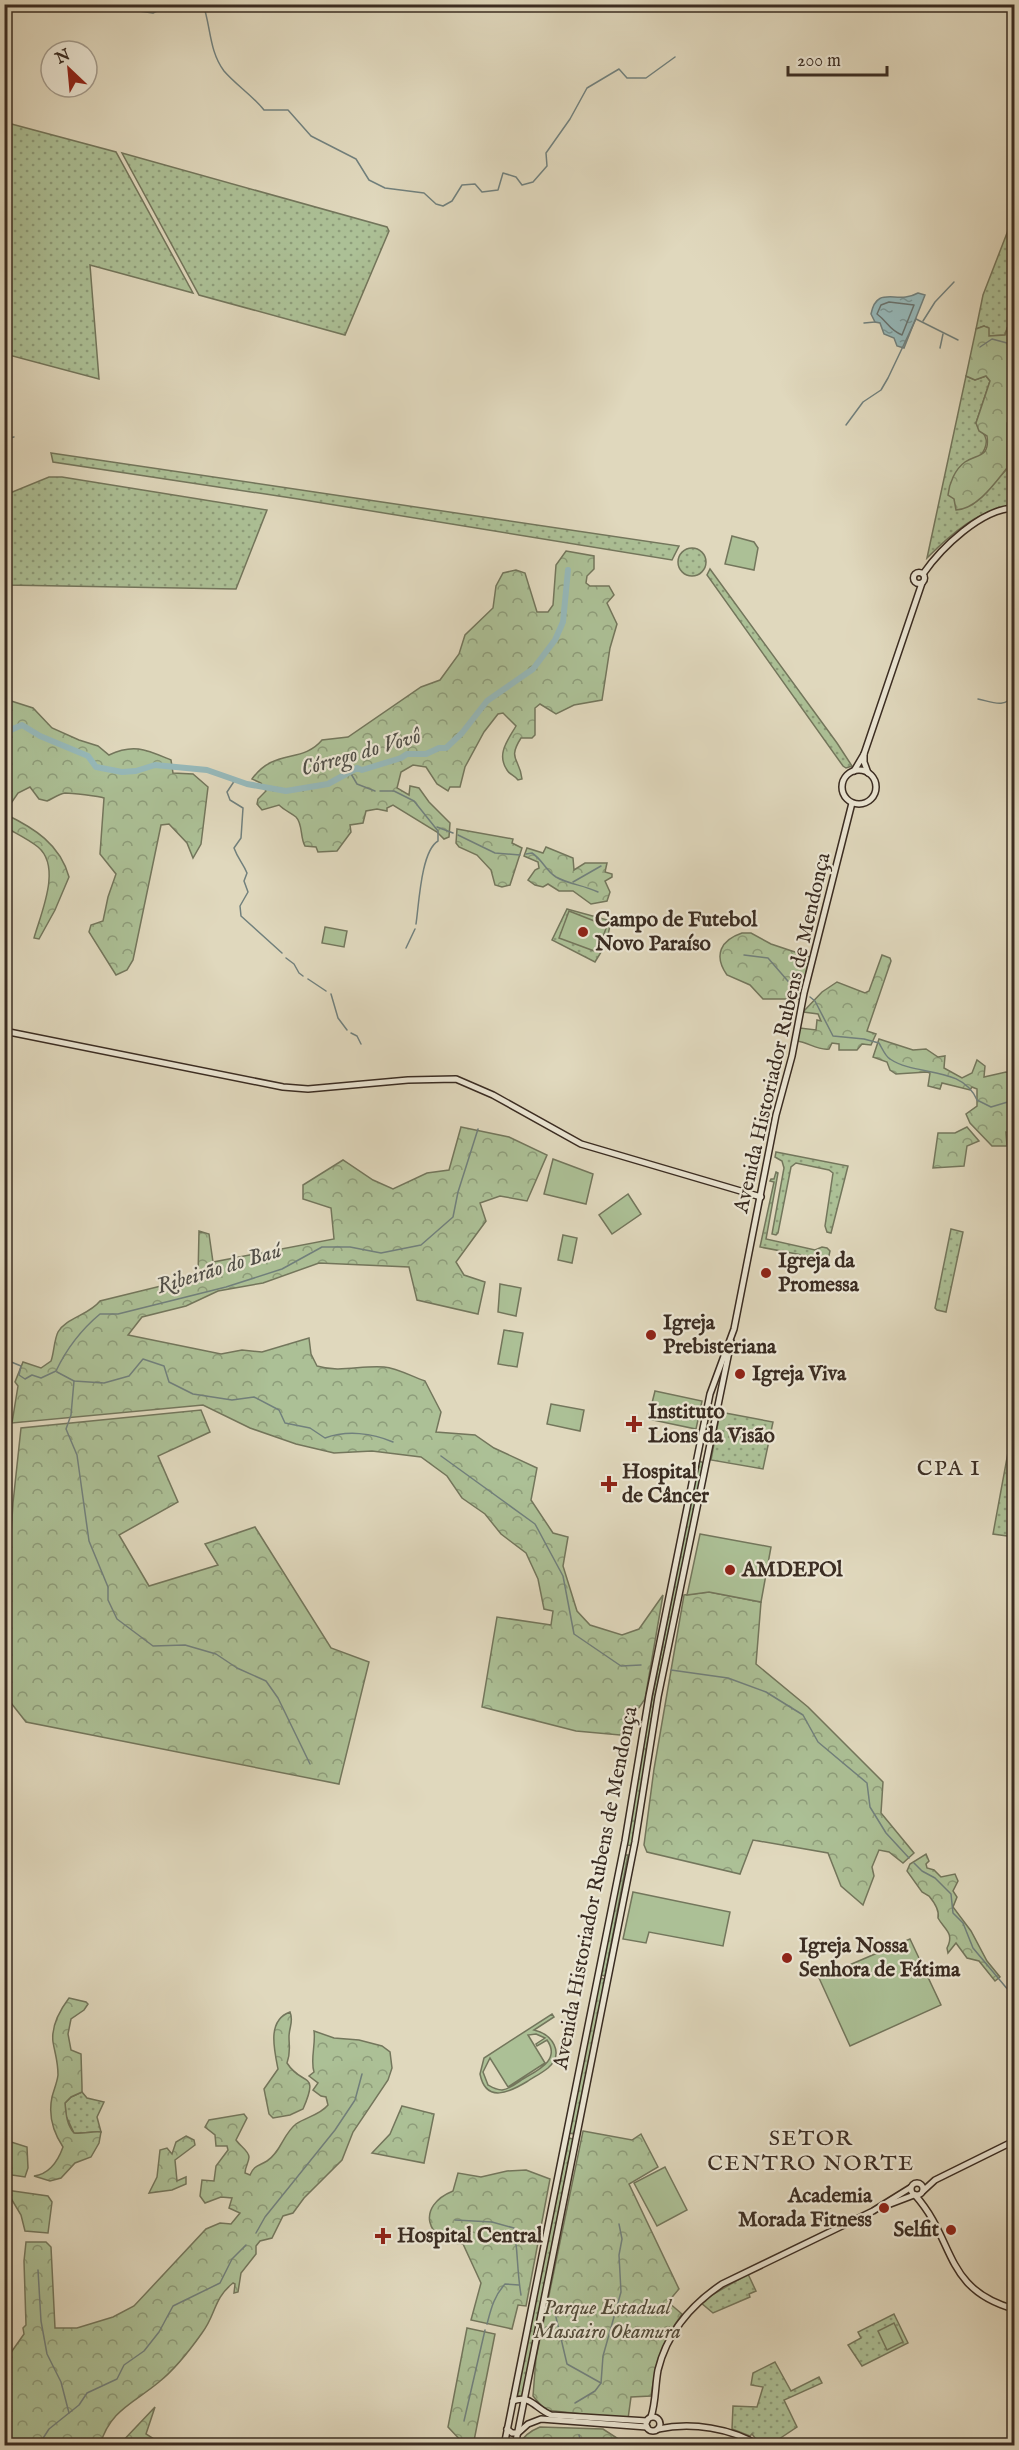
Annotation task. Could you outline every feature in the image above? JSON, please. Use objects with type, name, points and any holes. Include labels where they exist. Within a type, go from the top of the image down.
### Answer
[{"type":"main road","points":[[864,754],[868,773],[875,783],[873,797],[864,804],[852,803],[845,799],[841,787],[844,777],[854,771],[864,754],[923,578],[947,546],[981,519],[1004,508],[1014,508]]},
{"type":"main road","points":[[913,610],[916,591],[915,574],[923,578]]},
{"type":"main road","points":[[914,581],[917,583],[923,578]]},
{"type":"main road","points":[[854,771],[868,773]]},
{"type":"main road","name":"Avenida Historiador Rubens de Mendonça","points":[[515,2445],[633,1854],[658,1697],[775,1119],[852,803]]},
{"type":"main road","points":[[4,1031],[299,1089],[408,1080],[456,1079],[493,1095],[581,1144],[761,1197]]},
{"type":"main road","name":"Avenida Historiador Rubens de Mendonça","points":[[504,2445],[623,1852],[649,1696],[680,1538],[710,1394],[731,1340]]},
{"type":"main road","points":[[718,1374],[724,1379]]},
{"type":"main road","points":[[873,2211],[914,2184],[935,2180],[1014,2141]]},
{"type":"main road","points":[[648,2422],[654,2408],[658,2371],[664,2353],[678,2326],[697,2302],[722,2284],[873,2211],[914,2195],[935,2180]]},
{"type":"main road","points":[[920,2184],[926,2209]]},
{"type":"main road","points":[[910,2188],[926,2209],[963,2280],[984,2297],[1014,2309]]},
{"type":"main road","points":[[527,2383],[533,2403]]},
{"type":"main road","points":[[513,2401],[524,2398],[551,2415],[590,2420]]},
{"type":"main road","points":[[654,2408],[659,2420],[658,2429]]},
{"type":"main road","points":[[507,2429],[512,2433],[518,2433],[528,2424],[541,2419],[648,2422],[659,2420],[672,2426],[732,2433],[760,2445]]},
{"type":"main road","points":[[648,2422],[653,2431],[672,2426]]},
{"type":"green space","points":[[4,122],[116,152],[193,293],[90,265],[99,379],[5,354]]},
{"type":"green space","points":[[122,153],[387,227],[389,231],[345,335],[199,295]]},
{"type":"green space","points":[[1014,215],[1014,307],[1005,335],[989,336],[984,326],[976,329],[983,295]]},
{"type":"green space","points":[[1014,307],[1014,415],[1007,423],[1007,468],[978,500],[964,509],[956,510],[954,499],[948,495],[953,477],[965,462],[982,454],[987,448],[987,436],[979,431],[976,423],[990,381],[986,376],[975,380],[966,376],[976,329],[984,326],[989,328],[989,336],[1005,335]]},
{"type":"green space","points":[[966,376],[975,380],[986,376],[990,381],[976,423],[985,436],[986,444],[979,458],[973,459],[973,504],[1007,469],[1007,423],[1014,415],[1013,505],[988,512],[966,524],[927,558]]},
{"type":"green space","points":[[51,453],[679,546],[672,560],[53,462]]},
{"type":"green space","points":[[49,477],[62,477],[267,510],[236,589],[5,585],[5,495]]},
{"type":"green space","points":[[732,536],[754,542],[758,548],[754,570],[725,564]]},
{"type":"green space","points":[[692,548],[702,552],[706,562],[702,572],[692,576],[682,572],[678,562],[682,552]]},
{"type":"green space","points":[[566,551],[594,556],[594,569],[587,576],[586,583],[590,586],[609,586],[614,595],[607,603],[617,624],[610,648],[602,700],[574,705],[556,714],[540,704],[535,708],[535,735],[532,738],[521,738],[515,751],[522,779],[518,780],[509,773],[504,764],[504,747],[516,726],[503,713],[498,714],[484,732],[465,767],[460,787],[450,787],[448,791],[437,784],[426,767],[413,765],[401,772],[397,788],[409,795],[410,786],[419,788],[450,823],[449,837],[444,839],[437,832],[393,805],[387,808],[387,811],[377,809],[366,811],[363,823],[350,825],[351,832],[337,851],[318,852],[316,847],[305,846],[300,823],[296,817],[279,805],[262,810],[257,804],[258,799],[266,791],[261,783],[252,779],[269,763],[306,752],[322,740],[348,737],[421,687],[440,680],[459,654],[465,635],[493,608],[496,586],[503,573],[516,570],[525,573],[537,612],[548,612],[553,605],[556,565]]},
{"type":"green space","points":[[710,569],[852,766],[846,768],[843,766],[707,575]]},
{"type":"green space","points":[[5,699],[33,708],[52,728],[98,746],[109,755],[126,749],[140,749],[171,760],[173,773],[193,774],[208,787],[201,844],[193,858],[187,843],[169,824],[161,825],[133,960],[127,970],[116,975],[89,932],[91,925],[103,921],[116,874],[100,854],[104,798],[65,793],[47,801],[39,799],[30,787],[18,793],[5,812]]},
{"type":"green space","points":[[5,814],[44,838],[59,855],[69,877],[39,939],[34,938],[48,891],[48,866],[45,856],[38,847],[5,827]]},
{"type":"green space","points":[[457,829],[513,839],[512,843],[522,848],[510,885],[502,887],[495,885],[491,870],[477,855],[459,847],[456,843]]},
{"type":"green space","points":[[546,847],[573,858],[574,870],[585,863],[607,863],[605,872],[612,874],[612,877],[605,881],[610,892],[607,901],[591,904],[573,891],[559,891],[548,884],[543,887],[528,880],[539,868],[538,862],[524,856],[527,848],[543,853]]},
{"type":"green space","name":"Campo de Futebol Novo Paraíso","points":[[567,909],[611,921],[606,944],[595,962],[552,940]]},
{"type":"green space","name":"Campo de Futebol Novo Paraíso","points":[[569,911],[607,926],[597,952],[559,938]]},
{"type":"green space","points":[[325,927],[347,931],[344,947],[322,943]]},
{"type":"green space","points":[[742,933],[751,933],[771,944],[810,957],[799,999],[763,999],[750,985],[727,975],[720,961],[721,949],[729,940]]},
{"type":"green space","points":[[882,955],[890,958],[891,961],[867,1031],[876,1034],[871,1045],[862,1044],[857,1050],[839,1050],[839,1044],[832,1043],[829,1049],[825,1049],[797,1041],[800,1028],[816,1030],[817,1020],[821,1021],[818,1014],[803,1012],[822,992],[837,982],[865,993],[869,991]]},
{"type":"green space","points":[[879,1039],[913,1050],[926,1049],[938,1057],[945,1056],[944,1068],[962,1078],[972,1073],[977,1060],[985,1066],[984,1077],[1006,1072],[1014,1075],[1014,1143],[1013,1133],[1006,1132],[1007,1146],[992,1146],[970,1123],[966,1114],[977,1106],[977,1089],[972,1087],[970,1090],[942,1083],[940,1089],[928,1086],[930,1073],[927,1072],[896,1074],[890,1070],[887,1062],[873,1057]]},
{"type":"green space","points":[[461,1127],[509,1137],[547,1155],[527,1201],[500,1196],[480,1203],[486,1221],[456,1262],[464,1275],[485,1282],[478,1314],[417,1300],[409,1267],[319,1263],[263,1283],[218,1291],[186,1306],[142,1317],[128,1335],[221,1354],[242,1350],[262,1352],[309,1338],[311,1354],[317,1366],[334,1369],[384,1367],[425,1381],[441,1412],[436,1432],[475,1435],[494,1448],[537,1468],[531,1500],[553,1533],[568,1537],[563,1566],[577,1611],[590,1625],[622,1635],[639,1629],[663,1595],[645,1699],[620,1735],[576,1731],[482,1707],[497,1617],[551,1625],[553,1611],[544,1609],[538,1579],[526,1553],[501,1534],[485,1514],[462,1498],[447,1476],[421,1457],[372,1451],[334,1453],[296,1444],[250,1428],[203,1405],[12,1423],[18,1386],[15,1382],[23,1362],[41,1368],[51,1361],[57,1335],[62,1327],[100,1301],[198,1277],[199,1231],[209,1234],[213,1262],[334,1239],[331,1208],[303,1199],[303,1185],[343,1160],[373,1180],[393,1189],[427,1173],[449,1170]]},
{"type":"green space","points":[[967,1127],[979,1141],[967,1146],[964,1166],[933,1168],[938,1133],[955,1133]]},
{"type":"green space","points":[[776,1152],[848,1166],[831,1233],[827,1232],[825,1226],[833,1173],[829,1170],[796,1163],[791,1167],[778,1233],[772,1234],[784,1168],[782,1161],[775,1157]]},
{"type":"green space","points":[[553,1159],[593,1174],[586,1204],[544,1194]]},
{"type":"green space","points":[[776,1172],[778,1173],[766,1239],[815,1250],[822,1247],[827,1248],[830,1251],[828,1260],[760,1247],[774,1182],[770,1181],[774,1179]]},
{"type":"green space","points":[[628,1194],[641,1214],[612,1234],[599,1215]]},
{"type":"green space","points":[[951,1229],[963,1232],[946,1312],[935,1308]]},
{"type":"green space","points":[[563,1235],[577,1238],[572,1263],[558,1260]]},
{"type":"green space","points":[[500,1284],[521,1288],[516,1316],[498,1312]]},
{"type":"green space","points":[[504,1330],[523,1333],[517,1367],[498,1364]]},
{"type":"green space","points":[[655,1391],[702,1401],[696,1429],[648,1419]]},
{"type":"green space","points":[[551,1404],[584,1410],[580,1431],[547,1424]]},
{"type":"green space","points":[[201,1410],[210,1432],[158,1456],[178,1502],[119,1535],[149,1586],[218,1565],[205,1544],[255,1527],[331,1648],[369,1662],[339,1784],[26,1722],[4,1694],[5,1623],[13,1503],[21,1428]]},
{"type":"green space","points":[[720,1412],[773,1422],[763,1469],[711,1460]]},
{"type":"green space","points":[[1011,1436],[1014,1436],[1014,1537],[993,1534]]},
{"type":"green space","points":[[699,1461],[704,1463],[647,1745],[633,1846],[627,1845],[643,1744]]},
{"type":"green space","name":"AMDEPOl","points":[[700,1534],[771,1547],[761,1602],[709,1592],[687,1595]]},
{"type":"green space","points":[[709,1592],[761,1602],[756,1664],[808,1707],[883,1782],[881,1813],[914,1853],[903,1863],[889,1852],[879,1850],[872,1867],[874,1876],[863,1905],[841,1886],[828,1853],[753,1840],[740,1874],[647,1852],[644,1845],[654,1769],[684,1595]]},
{"type":"green space","points":[[926,1854],[929,1861],[926,1864],[927,1868],[934,1870],[941,1877],[955,1874],[958,1881],[953,1891],[957,1897],[953,1907],[971,1931],[987,1961],[1000,1977],[995,1981],[979,1961],[967,1958],[956,1943],[948,1953],[949,1935],[938,1918],[936,1906],[929,1896],[922,1892],[907,1871],[910,1864]]},
{"type":"green space","points":[[624,1855],[628,1855],[605,1976],[601,1975]]},
{"type":"green space","points":[[633,1892],[730,1912],[723,1946],[649,1932],[646,1943],[623,1939]]},
{"type":"green space","points":[[910,1939],[941,2005],[850,2046],[819,1978]]},
{"type":"green space","points":[[600,1978],[605,1979],[574,2134],[569,2133]]},
{"type":"green space","points":[[69,1998],[88,2004],[84,2010],[71,2019],[68,2034],[71,2050],[81,2054],[82,2092],[65,2103],[67,2120],[74,2133],[101,2132],[99,2143],[91,2157],[75,2163],[61,2178],[50,2181],[34,2176],[45,2173],[53,2166],[63,2147],[56,2136],[51,2117],[52,2097],[58,2075],[53,2030]]},
{"type":"green space","points":[[290,2012],[287,2063],[298,2075],[307,2080],[310,2089],[303,2109],[290,2115],[273,2118],[269,2114],[264,2089],[278,2069],[274,2044],[275,2028],[278,2021]]},
{"type":"green space","points":[[552,2014],[554,2017],[534,2030],[551,2040],[556,2056],[548,2068],[528,2081],[506,2092],[493,2092],[483,2083],[480,2074],[484,2058]],"holes":[[[536,2034],[545,2038],[536,2044],[537,2046],[547,2040],[551,2047],[550,2059],[546,2064],[505,2089],[496,2089],[488,2085],[483,2072],[490,2058],[508,2087],[545,2063],[528,2035]]]},
{"type":"green space","points":[[314,2031],[334,2038],[359,2040],[382,2046],[390,2052],[392,2068],[388,2080],[353,2132],[342,2160],[304,2198],[293,2213],[283,2216],[272,2238],[260,2241],[256,2246],[256,2254],[241,2273],[238,2292],[234,2293],[235,2284],[233,2283],[218,2301],[207,2326],[187,2353],[165,2377],[116,2415],[104,2433],[100,2445],[5,2445],[5,2361],[24,2334],[23,2328],[26,2325],[24,2261],[26,2242],[46,2242],[51,2247],[55,2328],[77,2328],[113,2317],[134,2306],[206,2229],[220,2223],[231,2224],[240,2213],[229,2208],[232,2198],[221,2197],[205,2203],[200,2196],[202,2180],[214,2181],[216,2166],[228,2150],[227,2146],[216,2146],[215,2135],[205,2127],[209,2120],[244,2114],[247,2118],[236,2140],[249,2155],[245,2173],[250,2175],[255,2167],[272,2157],[296,2124],[328,2105],[326,2097],[313,2090],[318,2083],[309,2076],[314,2072]]},
{"type":"green space","points":[[82,2092],[87,2098],[104,2102],[97,2117],[101,2132],[74,2133],[66,2116],[65,2103]]},
{"type":"green space","points":[[402,2106],[434,2114],[424,2163],[372,2153],[390,2134]]},
{"type":"green space","name":"Parque Estadual Massairo Okamura","points":[[583,2131],[632,2140],[641,2134],[658,2167],[629,2184],[679,2289],[668,2302],[682,2314],[661,2353],[651,2396],[631,2397],[628,2419],[545,2410],[533,2396],[536,2358]]},
{"type":"green space","points":[[186,2136],[194,2140],[195,2145],[175,2160],[177,2181],[186,2177],[186,2184],[172,2190],[149,2193],[157,2177],[160,2150],[167,2148],[172,2154],[176,2142]]},
{"type":"green space","points":[[569,2138],[573,2139],[522,2397],[516,2396]]},
{"type":"green space","points":[[8,2141],[27,2147],[28,2168],[25,2177],[12,2175],[5,2169],[5,2145]]},
{"type":"green space","points":[[665,2167],[687,2210],[657,2226],[634,2183]]},
{"type":"green space","points":[[526,2170],[550,2179],[526,2306],[518,2305],[512,2329],[471,2320],[481,2283],[463,2244],[440,2237],[433,2230],[430,2214],[441,2197],[453,2191],[458,2173],[481,2177],[507,2171]]},
{"type":"green space","points":[[6,2190],[48,2196],[52,2202],[48,2233],[25,2231],[21,2215]]},
{"type":"green space","points":[[748,2274],[756,2291],[749,2294],[750,2297],[713,2313],[700,2302]]},
{"type":"green space","points":[[894,2314],[908,2343],[862,2366],[848,2345],[861,2338],[858,2332]]},
{"type":"green space","points":[[894,2323],[903,2342],[887,2350],[878,2331]]},
{"type":"green space","points":[[467,2328],[495,2334],[473,2446],[465,2445],[448,2427]]},
{"type":"green space","points":[[775,2362],[791,2391],[819,2377],[822,2383],[784,2400],[797,2427],[770,2445],[755,2438],[752,2434],[750,2436],[732,2429],[733,2406],[757,2407],[763,2387],[751,2385],[753,2373]]},
{"type":"green space","points":[[155,2407],[146,2434],[154,2439],[157,2445],[119,2445]]},
{"type":"green space","points":[[540,2427],[603,2429],[623,2442],[623,2445],[519,2445],[527,2434]]},
{"type":"water","points":[[918,293],[925,295],[904,348],[897,346],[894,338],[884,334],[880,323],[875,322],[871,314],[874,305],[883,297],[903,297]]},
{"type":"waterway","points":[[134,4],[139,11],[153,13],[171,4]]},
{"type":"waterway","points":[[203,4],[219,63],[224,71],[264,110],[288,110],[311,136],[356,159],[369,180],[385,188],[424,193],[436,204],[443,206],[452,201],[462,185],[475,184],[482,192],[498,190],[503,173],[516,177],[522,185],[533,182],[547,166],[546,153],[570,119],[587,88],[619,69],[627,78],[646,78],[675,57]]},
{"type":"waterway","points":[[849,9],[850,4]]},
{"type":"waterway","points":[[923,321],[935,302],[954,282]]},
{"type":"waterway","points":[[916,319],[958,340]]},
{"type":"waterway","points":[[846,425],[863,402],[881,390],[916,319]]},
{"type":"waterway","points":[[864,323],[875,322]]},
{"type":"waterway","points":[[940,348],[943,334]]},
{"type":"waterway","points":[[980,347],[992,339],[1007,343],[1014,368]]},
{"type":"waterway","points":[[4,439],[14,437]]},
{"type":"waterway","name":"Córrego do Vovô","points":[[4,733],[22,725],[40,736],[88,756],[96,767],[122,772],[136,771],[155,765],[207,770],[247,784],[286,791],[328,784],[357,768],[362,770],[407,754],[426,754],[439,748],[446,748],[462,733],[487,701],[533,669],[555,640],[563,622],[568,570]]},
{"type":"waterway","points":[[978,699],[1002,703],[1014,694]]},
{"type":"waterway","points":[[350,772],[357,784],[375,791]]},
{"type":"waterway","points":[[235,780],[227,792],[230,800],[243,808],[241,838],[234,848],[247,873],[244,881],[248,892],[240,906],[241,916],[282,953]]},
{"type":"waterway","points":[[380,791],[394,791],[414,801],[438,831],[438,841],[432,847],[424,866],[416,924]]},
{"type":"waterway","points":[[437,827],[453,833]]},
{"type":"waterway","points":[[458,835],[495,853],[520,855]]},
{"type":"waterway","points":[[526,854],[532,853],[536,856],[556,877],[598,892]]},
{"type":"waterway","points":[[573,882],[601,866]]},
{"type":"waterway","points":[[406,948],[415,929]]},
{"type":"waterway","points":[[744,955],[768,958],[798,990]]},
{"type":"waterway","points":[[286,958],[303,976]]},
{"type":"waterway","points":[[308,979],[326,991]]},
{"type":"waterway","points":[[331,994],[338,1018],[347,1030]]},
{"type":"waterway","points":[[810,997],[815,1001],[833,1036],[879,1043],[890,1059],[961,1081],[977,1100],[991,1107],[1014,1102]]},
{"type":"waterway","points":[[351,1033],[357,1036],[361,1044]]},
{"type":"waterway","name":"Ribeirão do Baú","points":[[4,1359],[21,1366],[19,1375],[25,1379],[32,1375],[41,1378],[56,1371],[75,1340],[100,1314],[118,1314],[226,1287],[282,1269],[322,1247],[350,1247],[381,1253],[421,1245],[453,1217],[458,1192],[478,1129]]},
{"type":"waterway","points":[[57,1372],[74,1381],[104,1383],[129,1376],[143,1359],[164,1366],[169,1382],[193,1394],[232,1400],[254,1397],[279,1410],[285,1423],[310,1428],[325,1438],[342,1434],[359,1434],[377,1436],[393,1442]]},
{"type":"waterway","points":[[74,1381],[71,1415],[66,1429],[77,1455],[89,1541],[108,1587],[108,1600],[117,1619],[153,1646],[185,1645],[216,1654],[237,1668],[266,1681],[278,1698],[310,1764]]},
{"type":"waterway","points":[[441,1456],[535,1524],[563,1576],[574,1634],[621,1666],[641,1665]]},
{"type":"waterway","points":[[671,1670],[728,1678],[766,1692],[803,1715],[818,1742],[867,1783],[870,1807],[886,1833],[909,1858]]},
{"type":"waterway","points":[[914,1863],[922,1871],[935,1878],[951,1894],[953,1913],[963,1923],[973,1948],[1014,1997]]},
{"type":"waterway","points":[[256,2233],[265,2217],[335,2130],[355,2100],[362,2074]]},
{"type":"waterway","points":[[455,2220],[492,2222],[514,2228],[521,2295]]},
{"type":"waterway","points":[[601,2383],[603,2356],[621,2292],[619,2255],[622,2239],[619,2224]]},
{"type":"waterway","points":[[38,2446],[49,2429],[79,2405],[87,2393],[117,2379],[124,2365],[144,2351],[159,2332],[173,2306],[220,2283],[232,2259],[246,2245]]},
{"type":"waterway","points":[[38,2270],[41,2321],[47,2354],[61,2382],[69,2413]]},
{"type":"waterway","points":[[487,2324],[493,2303],[505,2284],[519,2285]]},
{"type":"waterway","points":[[555,2313],[567,2364],[601,2383],[595,2391],[575,2403]]},
{"type":"waterway","points":[[464,2421],[485,2330]]},
{"type":"waterway","points":[[579,2435],[582,2446]]},
{"type":"place","name":"Campo de Futebol Novo Paraíso","points":[[583,932]]},
{"type":"place","name":"Igreja da Promessa","points":[[766,1273]]},
{"type":"place","name":"Igreja Prebisteriana","points":[[651,1335]]},
{"type":"place","name":"Igreja Viva","points":[[740,1374]]},
{"type":"place","name":"Instituto Lions da Visão","points":[[634,1424]]},
{"type":"place","name":"Hospital de Câncer","points":[[609,1484]]},
{"type":"place","name":"AMDEPOl","points":[[730,1570]]},
{"type":"place","name":"Igreja Nossa Senhora de Fátima","points":[[787,1958]]},
{"type":"place","name":"Academia Morada Fitness","points":[[884,2208]]},
{"type":"place","name":"Selfit","points":[[951,2230]]},
{"type":"place","name":"Hospital Central","points":[[383,2236]]},
{"type":"district","name":"CPA I","points":[[949,1469]]},
{"type":"district","name":"SETOR CENTRO NORTE","points":[[811,2152]]}]
